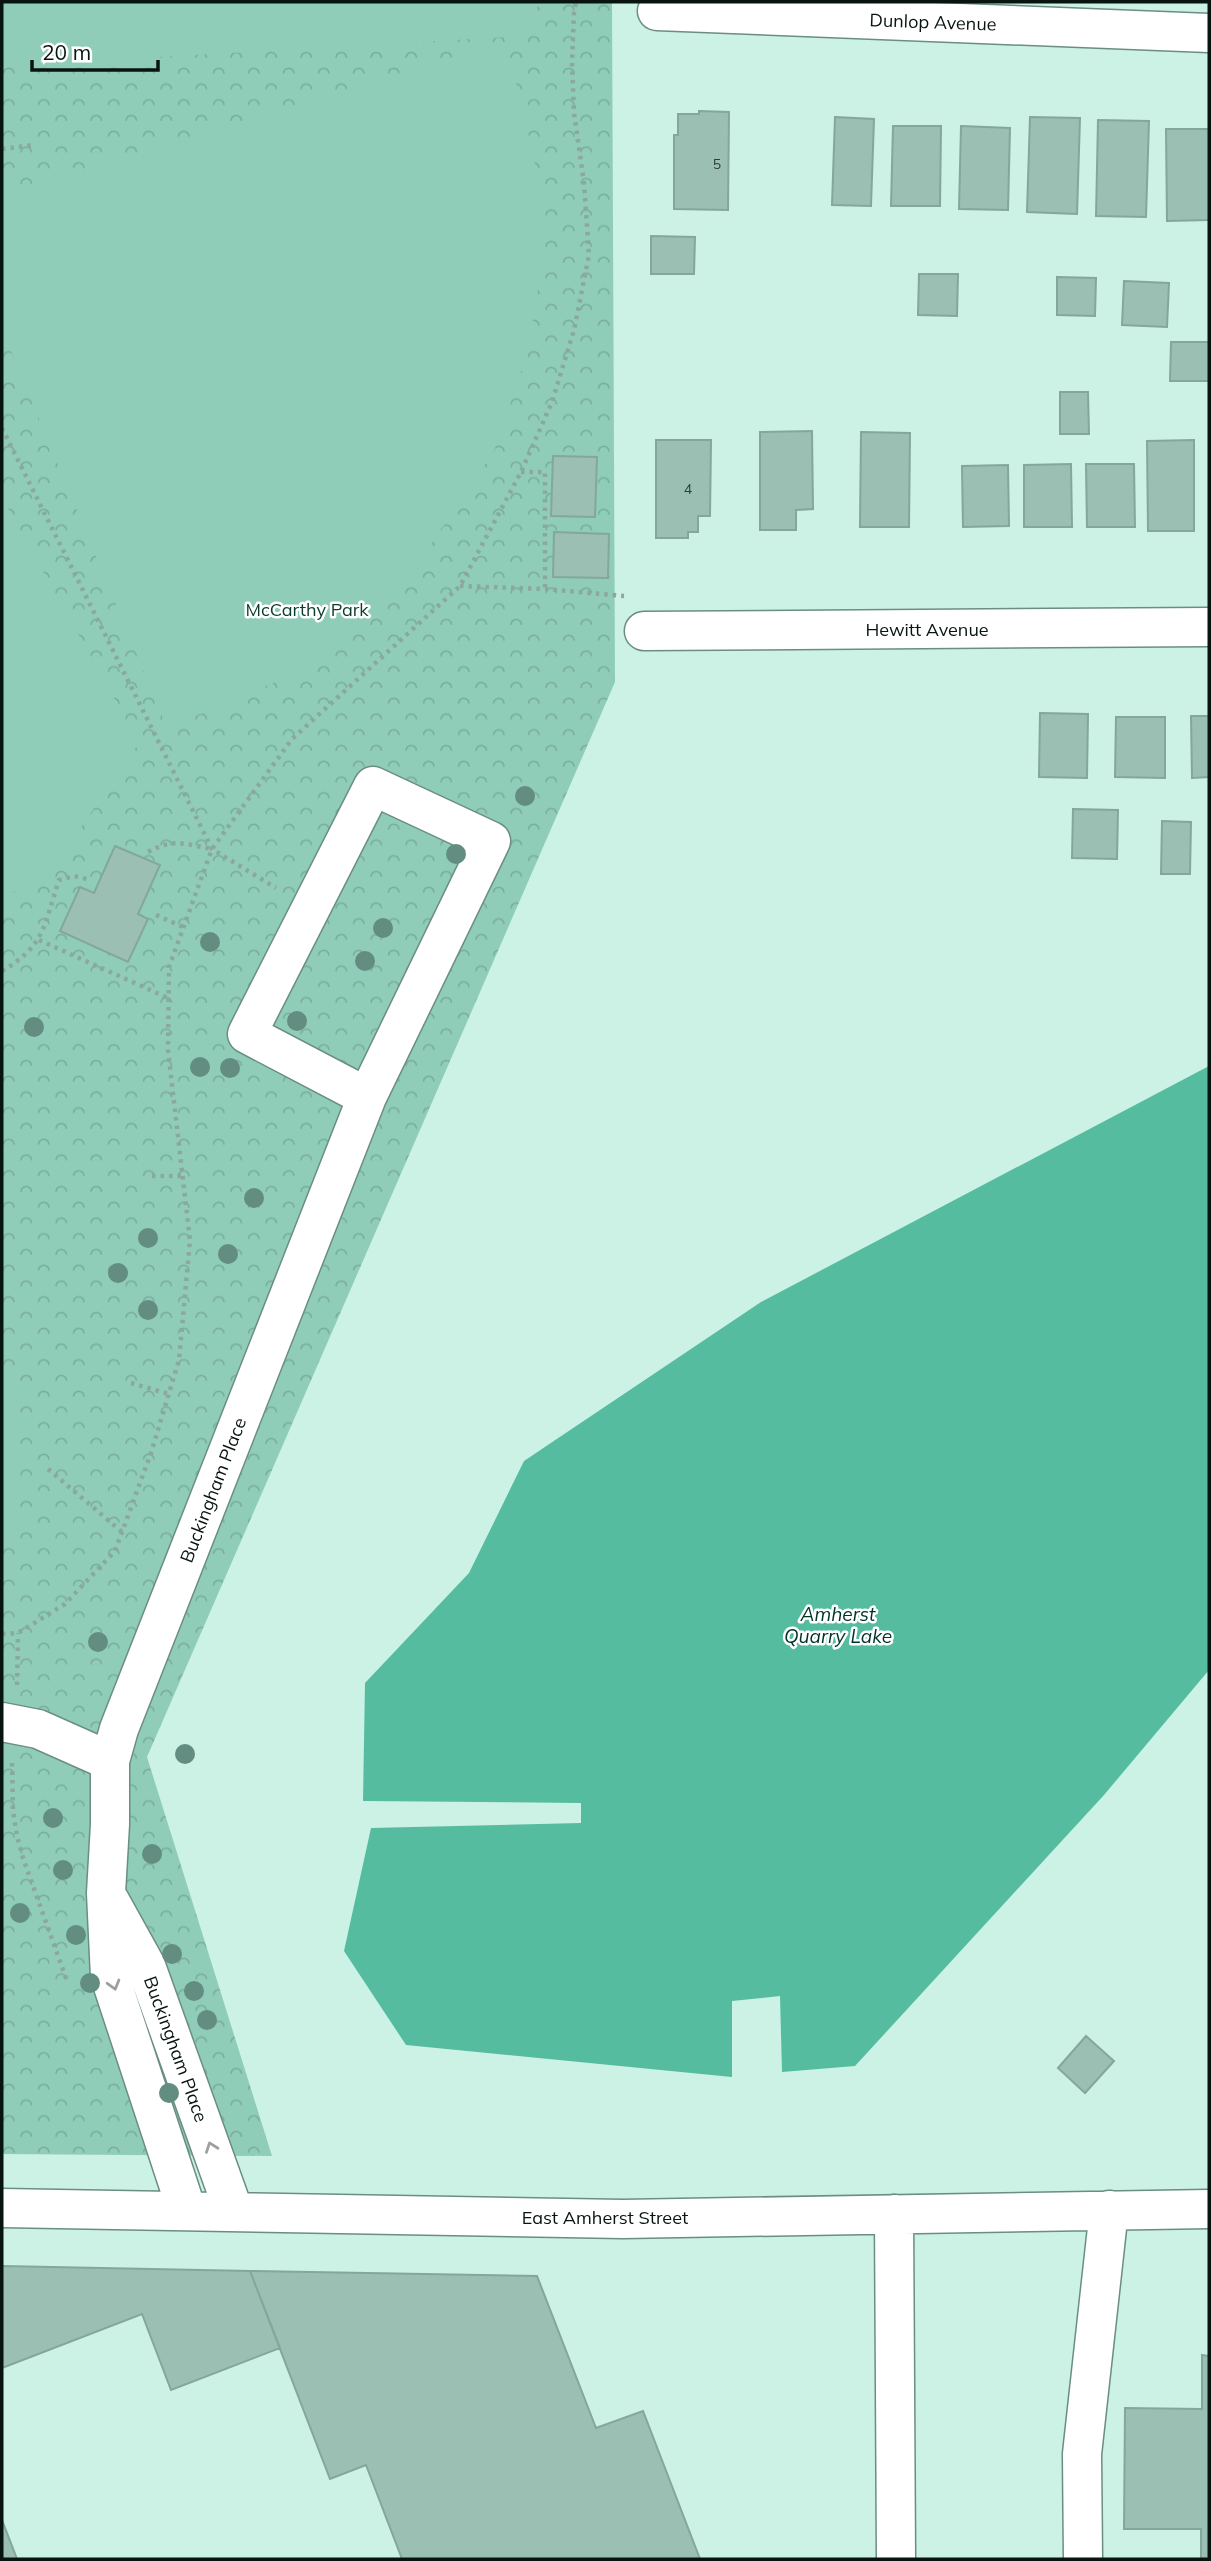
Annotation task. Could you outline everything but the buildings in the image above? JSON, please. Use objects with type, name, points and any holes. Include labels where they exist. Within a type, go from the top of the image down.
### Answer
[{"type":"street","name":"Dunlop Avenue","points":[[657,11],[1209,33]]},
{"type":"street","name":"Hewitt Avenue","points":[[644,631],[1209,628]]},
{"type":"street","name":"Buckingham Place","points":[[187,2211],[110,1977],[106,1893],[110,1761],[119,1729],[367,1097],[491,841],[373,786],[247,1034],[367,1097]]},
{"type":"street","points":[[7,1739],[38,1728],[110,1761]]},
{"type":"street","name":"Buckingham Place","points":[[106,1893],[146,1966],[234,2212]]},
{"type":"street","name":"East Amherst Street","points":[[2,2208],[623,2218],[1209,2209]]},
{"type":"street","points":[[1083,2559],[1082,2454],[1109,2210]]},
{"type":"street","points":[[894,2214],[896,2559]]},
{"type":"path","points":[[2,149],[34,145]]},
{"type":"path","points":[[2,428],[212,849]]},
{"type":"path","points":[[521,472],[545,472],[545,589]]},
{"type":"path","points":[[460,586],[628,596]]},
{"type":"path","points":[[148,852],[174,842],[212,849],[269,884]]},
{"type":"path","points":[[2,971],[22,959],[39,940],[59,880],[74,876],[90,880]]},
{"type":"path","points":[[156,915],[183,927]]},
{"type":"path","points":[[39,940],[168,998]]},
{"type":"path","points":[[152,1176],[183,1176]]},
{"type":"path","points":[[131,1383],[169,1394]]},
{"type":"path","points":[[48,1469],[122,1532]]},
{"type":"path","points":[[2,1634],[18,1633],[17,1687]]},
{"type":"path","points":[[7,1739],[17,1836],[71,1993]]},
{"type":"green space","name":"McCarthy Park","points":[[2,2],[612,2],[615,682],[147,1757],[272,2156],[2,2154]]},
{"type":"green space","points":[[2,2],[540,2],[524,36],[2,66]]},
{"type":"green space","points":[[503,42],[522,103],[548,228],[528,352],[494,451],[415,568],[297,673],[167,728],[2,329],[2,194]]},
{"type":"green space","points":[[2,498],[139,743],[61,856],[2,901]]},
{"type":"green space","points":[[17,1380],[20,1528],[2,1529],[2,1381]]},
{"type":"water","name":"Amherst Quarry Lake","points":[[1209,1066],[1209,1670],[1104,1795],[855,2066],[782,2072],[780,1996],[732,2001],[732,2077],[406,2045],[344,1951],[371,1828],[581,1823],[581,1803],[363,1801],[365,1683],[469,1573],[524,1461],[761,1302]]}]
